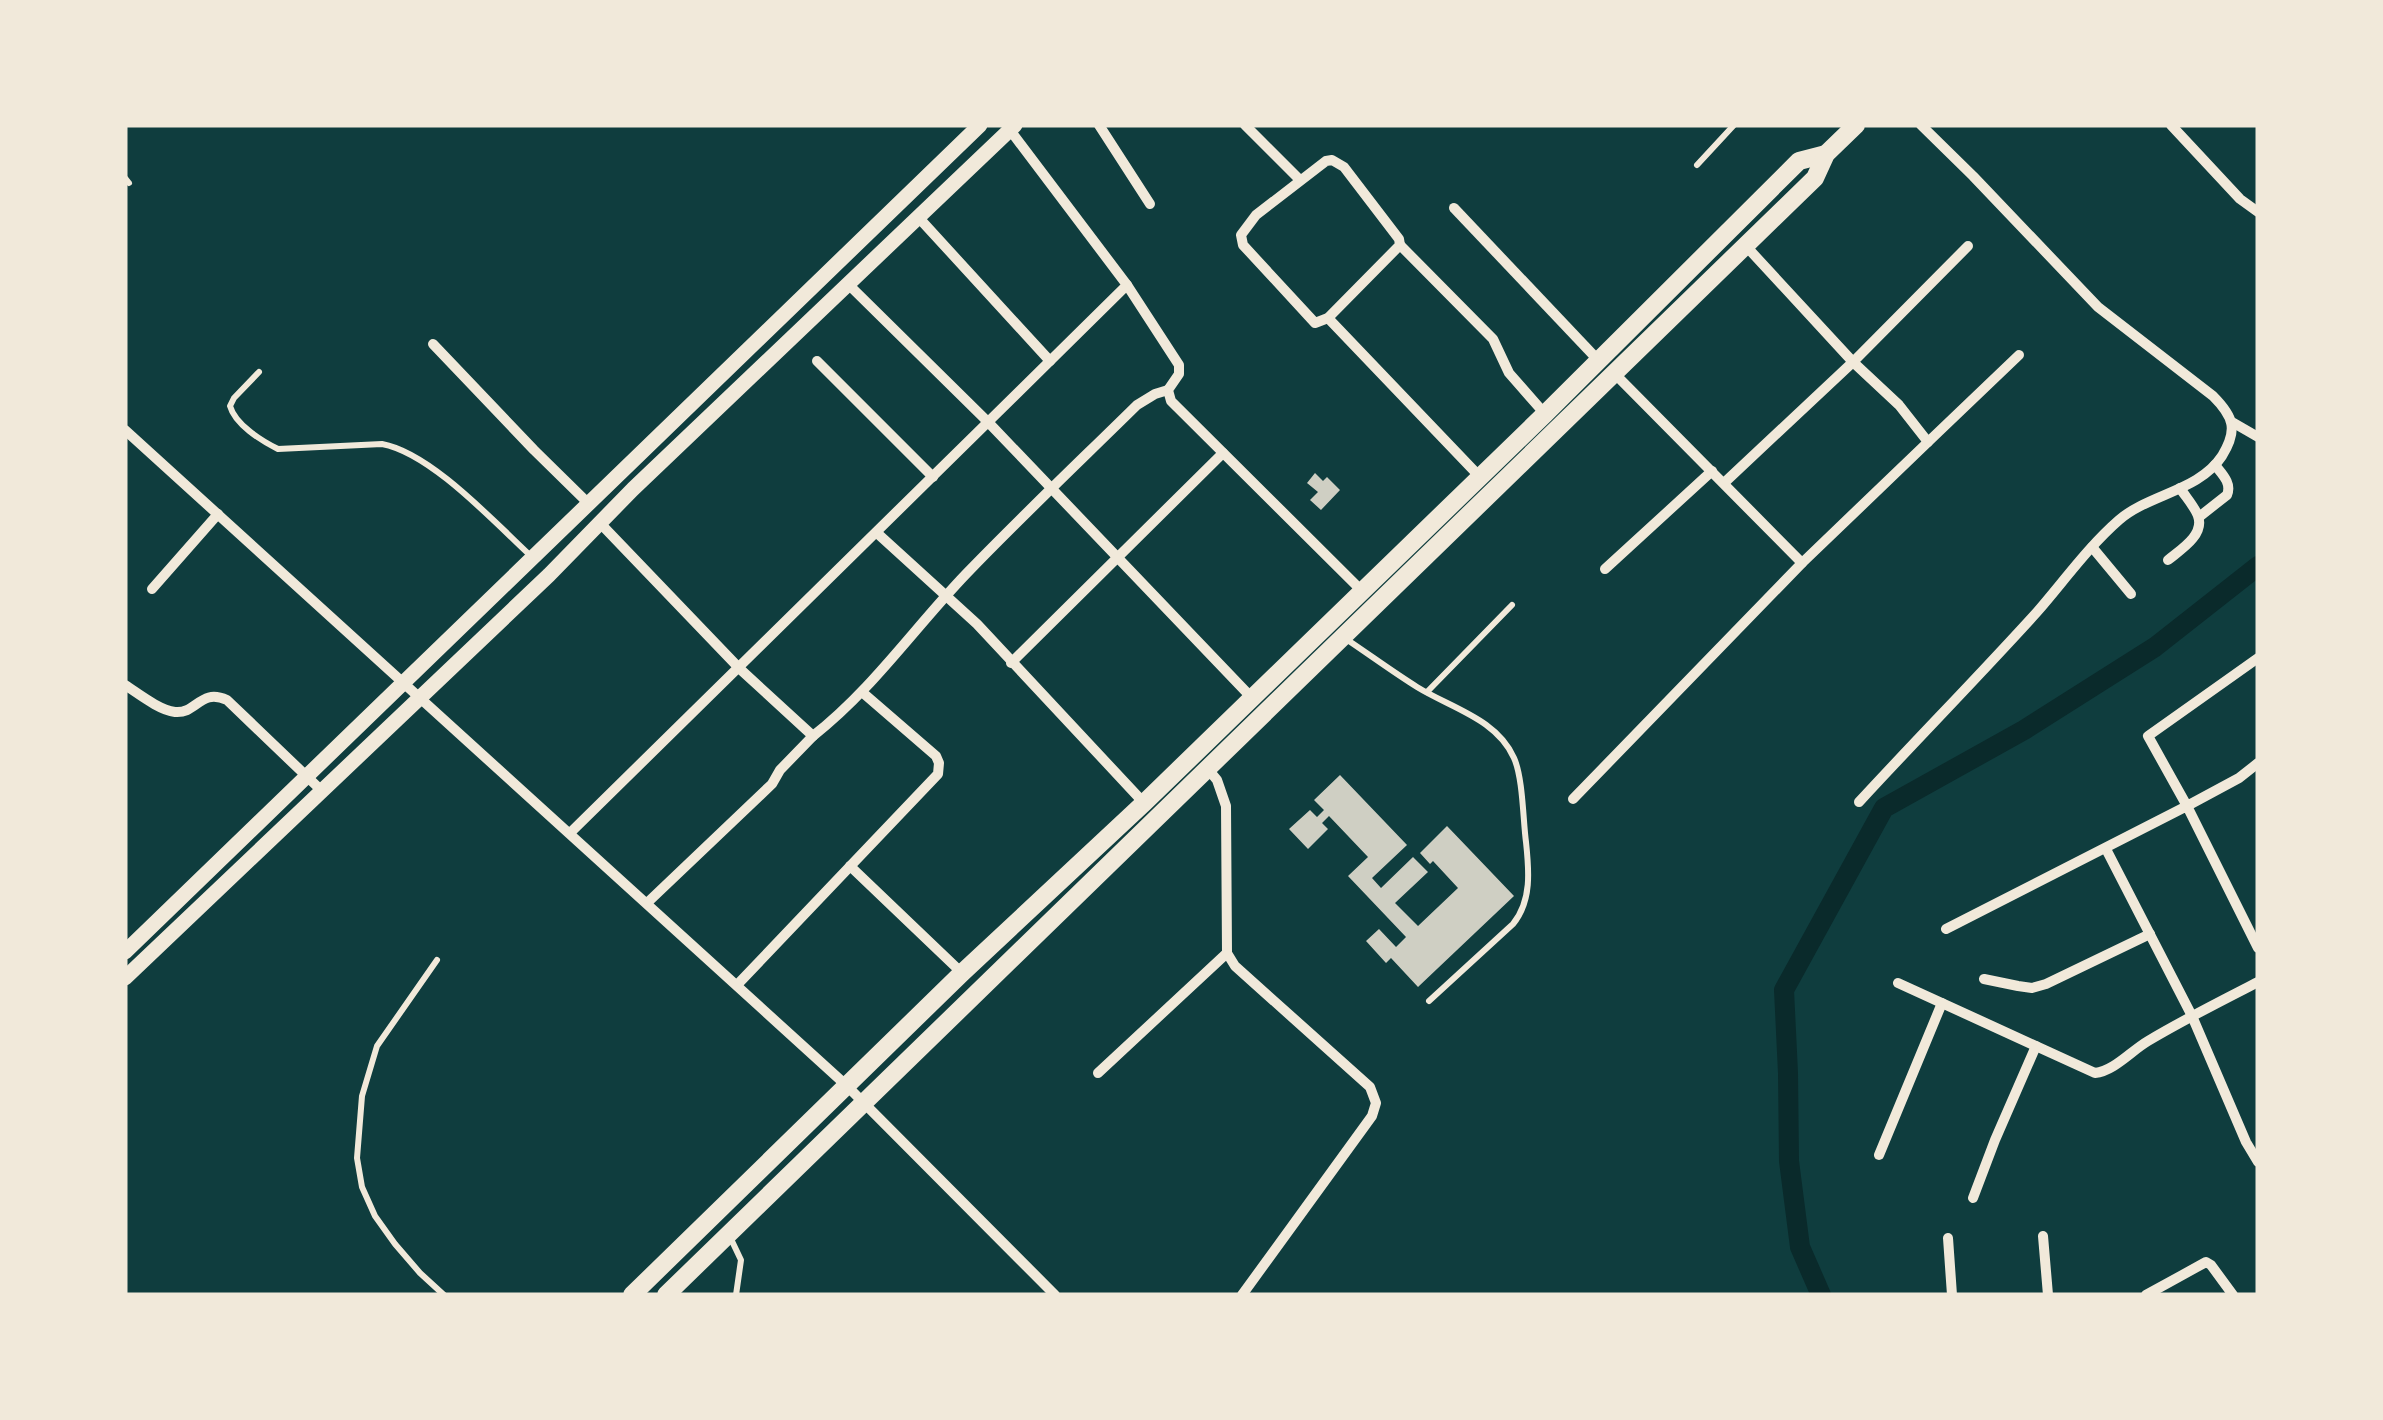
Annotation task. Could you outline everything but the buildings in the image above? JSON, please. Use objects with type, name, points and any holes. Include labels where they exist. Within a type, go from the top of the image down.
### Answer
[{"type":"main road","points":[[666,1295],[1815,178],[1826,154],[1856,125]]},
{"type":"main road","points":[[632,1295],[1545,414],[1799,161],[1826,154]]},
{"type":"main road","points":[[1280,668],[1296,683]]},
{"type":"street","points":[[125,952],[980,125]]},
{"type":"street","points":[[1099,125],[1150,204]]},
{"type":"street","points":[[1245,125],[1300,180]]},
{"type":"street","points":[[1859,802],[2038,611],[2092,547],[2138,507],[2180,488],[2216,465],[2233,433],[2225,409],[2213,396],[2098,307],[1921,125]]},
{"type":"street","points":[[2170,125],[2240,199],[2258,212]]},
{"type":"street","points":[[125,978],[1013,128],[1127,285],[1179,365],[1179,374],[1168,390],[1137,405],[1052,489],[946,596],[862,692],[780,770],[772,784],[647,903]]},
{"type":"street","points":[[1400,244],[1320,323],[1311,321],[1241,240],[1243,229],[1256,215],[1326,161],[1338,162],[1400,239],[1400,244],[1493,339],[1509,374],[1545,414]]},
{"type":"street","points":[[1454,208],[1598,360]]},
{"type":"street","points":[[918,218],[1050,361]]},
{"type":"street","points":[[1744,245],[1852,362],[1899,405],[1928,442]]},
{"type":"street","points":[[1724,483],[1968,246]]},
{"type":"street","points":[[850,285],[988,422],[1251,697]]},
{"type":"street","points":[[570,833],[1127,285]]},
{"type":"street","points":[[1328,318],[1480,477]]},
{"type":"street","points":[[433,344],[589,504]]},
{"type":"street","points":[[1573,800],[1802,563],[2019,355]]},
{"type":"street","points":[[817,361],[933,477]]},
{"type":"street","points":[[1615,374],[1802,563]]},
{"type":"street","points":[[1168,390],[1170,401],[1361,590]]},
{"type":"street","points":[[2232,422],[2258,436]]},
{"type":"street","points":[[125,430],[848,1086],[1056,1295]]},
{"type":"street","points":[[1011,663],[1223,453]]},
{"type":"street","points":[[2168,560],[2194,537],[2199,517],[2227,495],[2228,484],[2216,465]]},
{"type":"street","points":[[1605,569],[1712,471]]},
{"type":"street","points":[[2180,488],[2199,517]]},
{"type":"street","points":[[152,589],[218,514]]},
{"type":"street","points":[[599,522],[740,668],[813,736]]},
{"type":"street","points":[[877,532],[976,624],[1144,803]]},
{"type":"street","points":[[2092,547],[2131,594]]},
{"type":"street","points":[[2258,658],[2148,736],[2258,948]]},
{"type":"street","points":[[125,686],[176,712],[208,696],[227,700],[322,790]]},
{"type":"street","points":[[737,986],[938,774],[936,756],[862,692]]},
{"type":"street","points":[[1946,929],[2240,778],[2258,763]]},
{"type":"street","points":[[1206,768],[1217,780],[1226,806],[1227,954],[1235,966],[1370,1086],[1376,1103],[1372,1116],[1242,1295]]},
{"type":"street","points":[[2106,849],[2192,1016],[2258,1162]]},
{"type":"street","points":[[850,866],[962,973]]},
{"type":"street","points":[[1984,978],[2032,988],[2150,934]]},
{"type":"street","points":[[1098,1073],[1227,954]]},
{"type":"street","points":[[1898,983],[2095,1074],[2258,982]]},
{"type":"street","points":[[1879,1156],[1942,1003]]},
{"type":"street","points":[[1973,1198],[2036,1046]]},
{"type":"street","points":[[2043,1236],[2048,1295]]},
{"type":"street","points":[[1948,1238],[1952,1295]]},
{"type":"street","points":[[2146,1295],[2206,1262],[2233,1295]]},
{"type":"lane","points":[[1697,165],[1734,125]]},
{"type":"lane","points":[[258,372],[230,406],[234,418],[266,442],[278,448],[382,444],[397,447],[425,462],[533,558]]},
{"type":"lane","points":[[1426,692],[1512,605]]},
{"type":"lane","points":[[1342,636],[1426,692],[1474,716],[1506,742],[1516,763],[1528,860],[1522,913],[1429,1001]]},
{"type":"lane","points":[[438,960],[377,1046],[362,1096],[357,1158],[362,1187],[375,1216],[394,1244],[444,1295]]},
{"type":"lane","points":[[729,1234],[741,1260],[736,1295]]},
{"type":"waterway","points":[[1821,1295],[1800,1247],[1789,1161],[1784,990],[1884,808],[2024,730],[2155,647],[2258,566]]}]
